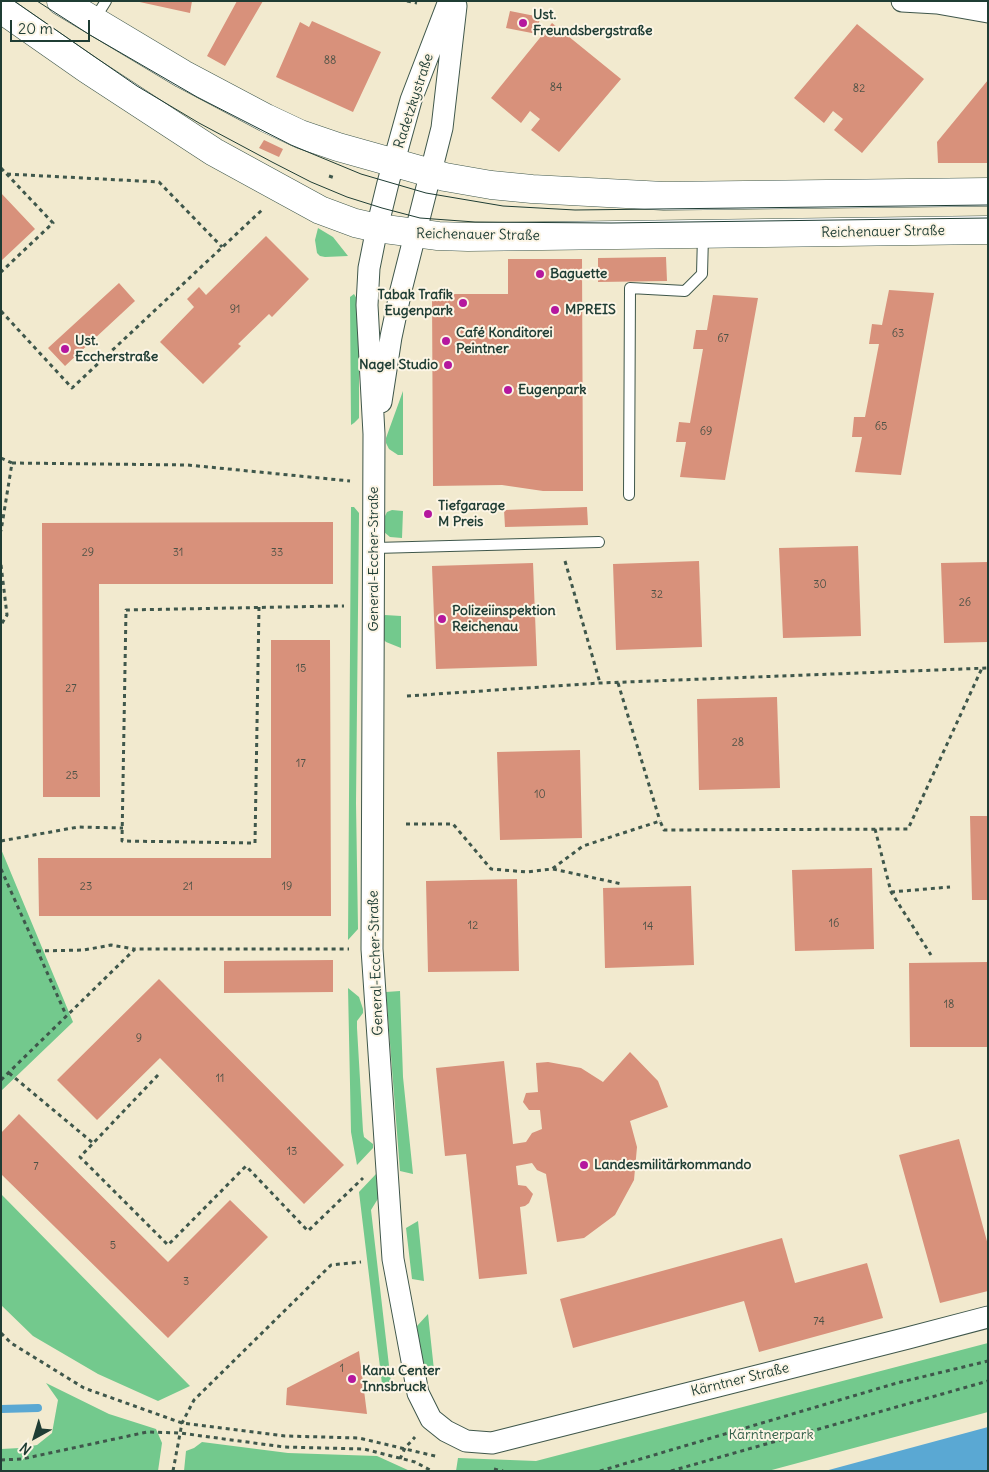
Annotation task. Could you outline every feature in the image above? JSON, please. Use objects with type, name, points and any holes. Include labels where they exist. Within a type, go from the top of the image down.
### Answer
[{"type":"street","points":[[61,1],[100,11],[183,74],[274,122],[324,142],[431,174],[491,186],[664,196],[988,192]]},
{"type":"street","name":"Radetzkystraße","points":[[416,234],[442,128],[443,42],[449,1]]},
{"type":"street","name":"Radetzkystraße","points":[[376,228],[411,100],[443,42],[456,1]]},
{"type":"street","points":[[902,1],[937,3],[988,12]]},
{"type":"street","name":"Reichenauer Straße","points":[[1,9],[86,69],[214,152],[320,210],[354,223],[376,228],[416,234],[468,237],[988,230]]},
{"type":"street","name":"General-Eccher-Straße","points":[[376,228],[369,268],[367,305],[374,434],[375,548],[372,699],[372,949],[393,1259],[418,1393],[431,1419],[446,1431],[466,1441],[492,1443]]},
{"type":"street","name":"General-Eccher-Straße","points":[[374,434],[386,375],[391,337],[416,234]]},
{"type":"street","name":"Kärntner Straße","points":[[492,1443],[988,1317]]},
{"type":"lane","points":[[630,494],[630,288],[685,291],[702,274],[703,234]]},
{"type":"lane","points":[[375,548],[598,542]]},
{"type":"path","points":[[407,1],[417,3]]},
{"type":"path","points":[[1,168],[54,223],[1,272]]},
{"type":"path","points":[[332,185],[337,171]]},
{"type":"path","points":[[7,174],[159,182],[222,247]]},
{"type":"path","points":[[329,176],[335,178]]},
{"type":"path","points":[[1,312],[72,388],[262,210]]},
{"type":"path","points":[[1,458],[12,464],[188,465],[374,483]]},
{"type":"path","points":[[1,531],[12,464]]},
{"type":"path","points":[[561,544],[600,683]]},
{"type":"path","points":[[1,566],[7,615],[1,625]]},
{"type":"path","points":[[259,607],[254,843],[122,841],[126,610],[259,607],[344,606]]},
{"type":"path","points":[[618,683],[664,830],[908,830],[982,668]]},
{"type":"path","points":[[407,696],[600,683],[988,668]]},
{"type":"path","points":[[552,868],[583,846],[660,821]]},
{"type":"path","points":[[406,824],[453,824],[491,869],[527,872],[552,868],[622,884]]},
{"type":"path","points":[[1,841],[78,828],[122,828]]},
{"type":"path","points":[[875,829],[891,892],[931,955]]},
{"type":"path","points":[[1,869],[66,1015]]},
{"type":"path","points":[[891,892],[950,887]]},
{"type":"path","points":[[38,951],[84,950],[111,945],[135,949],[333,950]]},
{"type":"path","points":[[1,1080],[135,949]]},
{"type":"path","points":[[9,1072],[93,1143]]},
{"type":"path","points":[[158,1075],[80,1157],[168,1245],[246,1166],[308,1231],[346,1194]]},
{"type":"path","points":[[173,1471],[182,1423],[194,1400],[331,1264],[362,1262]]},
{"type":"path","points":[[1,1333],[11,1343],[84,1388],[182,1423],[284,1436],[359,1438],[446,1458]]},
{"type":"path","points":[[600,1471],[896,1383],[988,1361]]},
{"type":"path","points":[[671,1471],[988,1381]]},
{"type":"path","points":[[1,1460],[22,1460],[147,1432],[180,1433],[284,1447],[364,1450],[415,1462],[432,1471]]},
{"type":"path","points":[[400,1459],[405,1448]]},
{"type":"path","points":[[494,1469],[503,1471]]},
{"type":"green space","points":[[318,228],[333,237],[348,256],[320,256],[317,253],[315,240]]},
{"type":"green space","points":[[354,294],[357,299],[359,328],[359,418],[351,425],[350,297]]},
{"type":"green space","points":[[403,391],[403,455],[398,455],[389,449],[386,438]]},
{"type":"green space","points":[[351,507],[354,507],[359,513],[356,803],[358,929],[348,940]]},
{"type":"green space","points":[[392,510],[403,511],[402,538],[390,537],[384,532],[383,520],[387,512]]},
{"type":"green space","points":[[385,615],[401,616],[401,648],[386,642],[382,638],[382,618]]},
{"type":"green space","points":[[1,849],[73,1022],[1,1091]]},
{"type":"green space","points":[[348,988],[359,997],[363,1009],[363,1013],[357,1021],[357,1028],[363,1131],[364,1137],[373,1144],[373,1148],[357,1165],[351,1132]]},
{"type":"green space","points":[[400,991],[403,1077],[413,1174],[400,1171],[386,992]]},
{"type":"green space","points":[[376,1174],[379,1197],[371,1210],[391,1383],[382,1384],[359,1192]]},
{"type":"green space","points":[[1,1194],[190,1386],[158,1401],[98,1374],[33,1336],[1,1305]]},
{"type":"green space","points":[[418,1221],[424,1281],[412,1279],[406,1228]]},
{"type":"green space","points":[[428,1314],[434,1370],[425,1366],[420,1360],[417,1326]]},
{"type":"green space","name":"Kärntnerpark","points":[[988,1343],[988,1412],[768,1471],[456,1471],[458,1458],[536,1461]]},
{"type":"green space","points":[[46,1383],[109,1414],[156,1429],[162,1443],[158,1471],[1,1470],[1,1449],[37,1445],[52,1433],[58,1400]]},
{"type":"green space","points":[[202,1442],[288,1453],[377,1456],[410,1471],[184,1471],[186,1451]]},
{"type":"water","points":[[988,1427],[988,1471],[825,1471]]},
{"type":"building","points":[[135,1],[192,1],[190,13]]},
{"type":"building","points":[[237,1],[263,1],[225,66],[207,56]]},
{"type":"building","name":"Ust. Freundsbergstraße","points":[[510,11],[540,17],[537,34],[506,28]]},
{"type":"building","points":[[312,21],[381,52],[353,112],[276,77],[300,22],[309,27]]},
{"type":"building","points":[[552,23],[621,79],[559,152],[531,130],[540,119],[530,111],[521,123],[491,98]]},
{"type":"building","points":[[857,24],[924,79],[862,153],[834,130],[843,119],[833,111],[824,123],[794,98]]},
{"type":"building","points":[[988,80],[988,163],[938,163],[937,142]]},
{"type":"building","points":[[264,140],[283,149],[279,157],[259,148]]},
{"type":"building","points":[[1,193],[35,229],[1,261]]},
{"type":"building","points":[[266,236],[309,279],[272,317],[269,314],[238,344],[241,346],[203,384],[160,342],[194,307],[187,299],[199,287],[206,295]]},
{"type":"building","points":[[666,257],[667,281],[598,282],[598,258]]},
{"type":"building","name":"Eugenpark","points":[[508,259],[582,259],[583,491],[543,491],[502,485],[433,486],[432,294],[508,294]]},
{"type":"building","points":[[119,283],[135,301],[65,366],[48,348]]},
{"type":"building","points":[[889,290],[934,293],[901,475],[855,472],[862,437],[852,437],[854,417],[865,417],[879,344],[869,344],[872,324],[882,325]]},
{"type":"building","points":[[713,295],[758,298],[725,480],[680,477],[686,442],[676,442],[679,422],[690,423],[703,349],[693,349],[696,330],[707,330]]},
{"type":"building","points":[[587,507],[588,525],[505,527],[504,510]]},
{"type":"building","points":[[333,522],[333,584],[99,584],[100,797],[43,797],[42,523]]},
{"type":"building","points":[[858,546],[861,636],[783,638],[779,548]]},
{"type":"building","points":[[699,561],[702,647],[616,650],[613,564]]},
{"type":"building","points":[[988,562],[988,642],[944,643],[941,563]]},
{"type":"building","points":[[533,563],[537,666],[436,669],[432,566]]},
{"type":"building","points":[[271,640],[330,640],[331,916],[39,916],[38,858],[271,858]]},
{"type":"building","points":[[777,697],[780,788],[699,790],[697,699]]},
{"type":"building","points":[[580,750],[582,838],[500,840],[497,752]]},
{"type":"building","points":[[970,816],[988,816],[988,900],[972,900]]},
{"type":"building","points":[[872,868],[874,949],[795,951],[792,870]]},
{"type":"building","points":[[517,879],[519,971],[428,972],[426,881]]},
{"type":"building","points":[[691,886],[694,965],[605,968],[603,888]]},
{"type":"building","points":[[333,960],[333,992],[224,993],[224,961]]},
{"type":"building","points":[[988,962],[988,1047],[910,1047],[909,963]]},
{"type":"building","points":[[159,979],[344,1165],[304,1204],[160,1058],[97,1120],[57,1080]]},
{"type":"building","name":"Landesmilitärkommando","points":[[630,1052],[658,1081],[668,1107],[630,1121],[637,1147],[634,1180],[615,1215],[584,1238],[557,1242],[546,1174],[537,1170],[532,1163],[516,1166],[518,1185],[526,1186],[533,1194],[529,1203],[520,1207],[527,1274],[479,1279],[466,1154],[445,1156],[436,1068],[504,1061],[513,1144],[526,1142],[532,1133],[542,1129],[540,1110],[529,1110],[523,1102],[526,1093],[538,1092],[536,1063],[548,1062],[581,1068],[603,1082]]},
{"type":"building","points":[[19,1114],[168,1262],[230,1200],[268,1237],[168,1338],[1,1174],[1,1133]]},
{"type":"building","points":[[959,1139],[988,1245],[988,1291],[940,1303],[899,1155]]},
{"type":"building","points":[[782,1238],[795,1283],[867,1263],[883,1318],[759,1352],[744,1301],[573,1348],[560,1299]]},
{"type":"building","points":[[359,1351],[367,1414],[286,1405],[287,1388]]},
{"type":"waterway","points":[[1,1409],[38,1408]]},
{"type":"tram line","points":[[14,1],[137,86],[199,123],[311,182],[347,197],[420,218],[475,222],[611,223],[988,218]]},
{"type":"tram line","points":[[37,1],[90,35],[197,97],[291,145],[361,174],[426,193],[503,206],[575,210],[988,205]]},
{"type":"place","name":"Ust. Freundsbergstraße","points":[[523,23]]},
{"type":"place","name":"Baguette","points":[[540,274]]},
{"type":"place","name":"Tabak Trafik Eugenpark","points":[[463,303]]},
{"type":"place","name":"MPREIS","points":[[555,310]]},
{"type":"place","name":"Café Konditorei Peintner","points":[[446,341]]},
{"type":"place","name":"Ust. Eccherstraße","points":[[65,349]]},
{"type":"place","name":"Nagel Studio","points":[[448,365]]},
{"type":"place","name":"Eugenpark","points":[[508,390]]},
{"type":"place","name":"Tiefgarage M Preis","points":[[428,514]]},
{"type":"place","name":"Polizeiinspektion Reichenau","points":[[442,619]]},
{"type":"place","name":"Landesmilitärkommando","points":[[584,1165]]},
{"type":"place","name":"Kanu Center Innsbruck","points":[[352,1379]]}]
